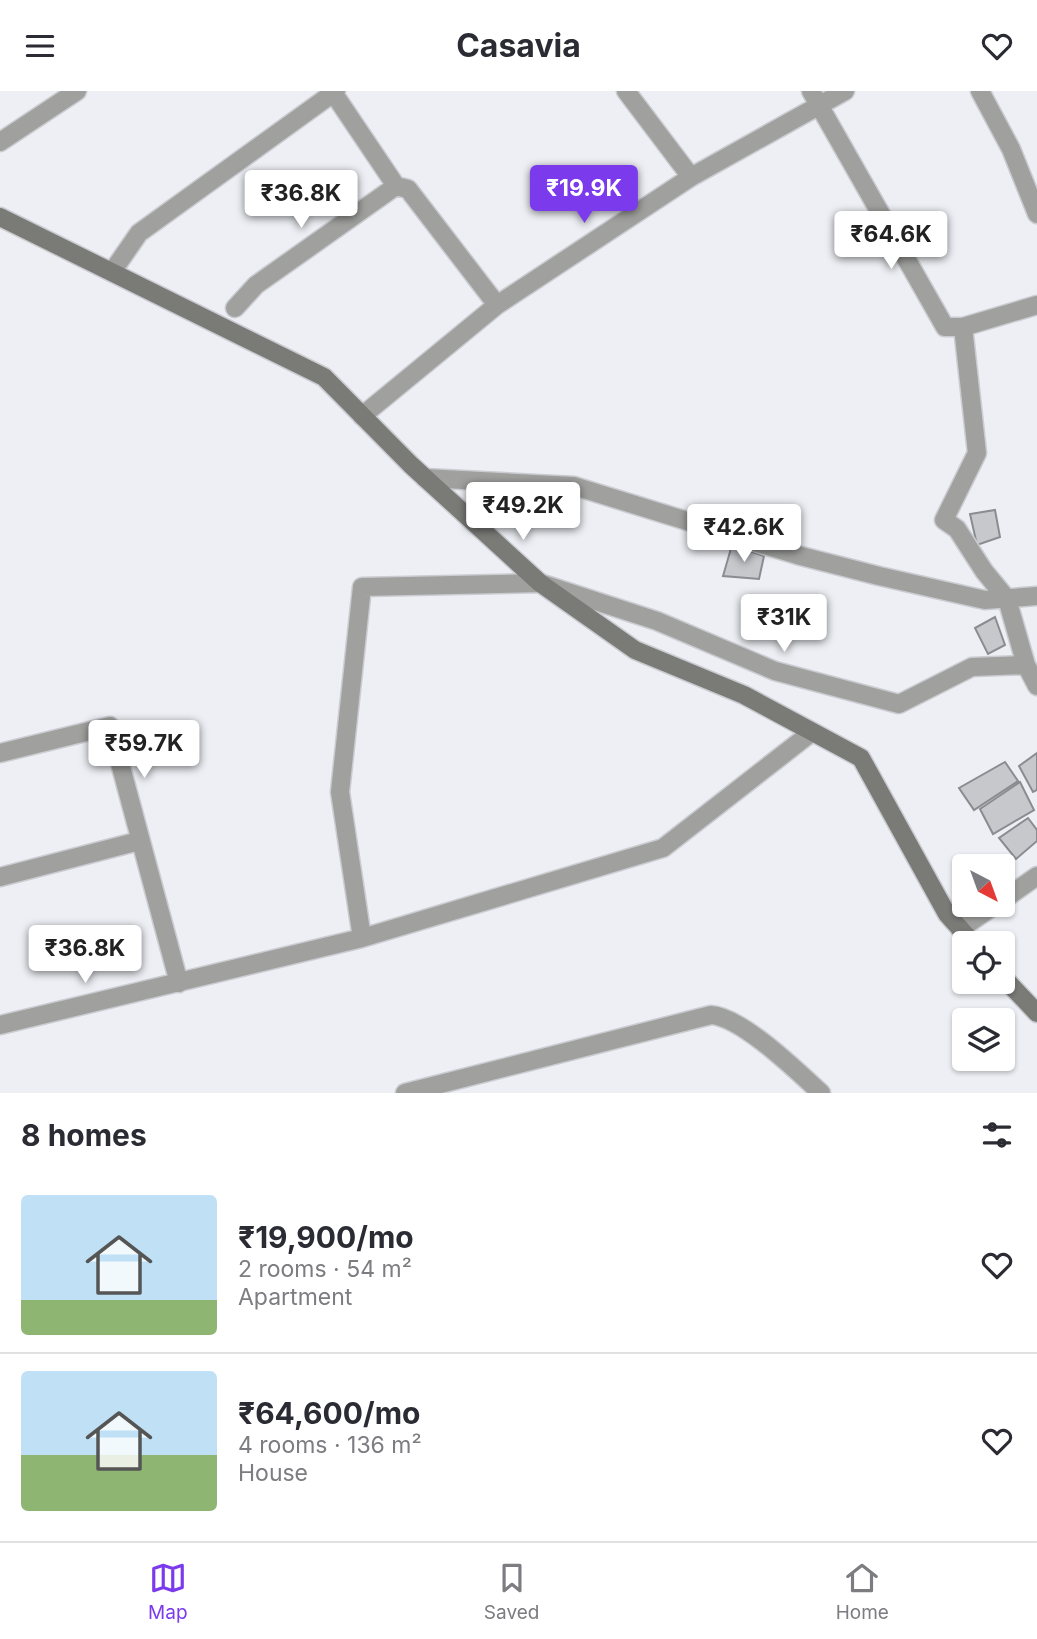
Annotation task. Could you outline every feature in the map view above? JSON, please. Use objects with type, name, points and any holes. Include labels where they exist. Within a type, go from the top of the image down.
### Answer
[{"type":"main road","points":[[0,217],[324,377],[425,478],[540,583],[635,650],[744,695],[860,758],[947,914],[960,929]]},
{"type":"main road","points":[[1015,990],[1037,1013]]},
{"type":"street","points":[[0,142],[77,91]]},
{"type":"street","points":[[626,91],[691,177]]},
{"type":"street","points":[[362,416],[497,305],[815,98],[845,91]]},
{"type":"street","points":[[981,91],[1012,149],[1037,214]]},
{"type":"street","points":[[112,272],[139,233],[334,92],[396,186],[408,189],[497,305]]},
{"type":"street","points":[[815,98],[945,327],[963,327],[1037,305]]},
{"type":"street","points":[[235,308],[256,285],[396,186]]},
{"type":"street","points":[[963,327],[977,453],[944,520],[957,529],[984,571],[1007,599],[1026,665],[1037,686]]},
{"type":"street","points":[[425,478],[574,486],[797,555],[985,600],[1037,596]]},
{"type":"street","points":[[362,939],[340,792],[362,587],[540,583],[657,621],[775,671],[900,704],[972,667],[1026,665]]},
{"type":"street","points":[[0,753],[110,726],[179,983]]},
{"type":"street","points":[[0,1025],[362,939],[663,848],[811,732]]},
{"type":"street","points":[[0,877],[139,841]]},
{"type":"street","points":[[1015,892],[1037,876]]},
{"type":"street","points":[[960,929],[978,917]]},
{"type":"street","points":[[405,1093],[711,1016],[722,1016],[747,1033],[821,1093]]},
{"type":"building","points":[[995,510],[1000,537],[977,545],[970,514]]},
{"type":"building","points":[[732,545],[764,556],[759,579],[723,576]]},
{"type":"building","points":[[995,617],[1005,645],[988,654],[975,628]]},
{"type":"building","points":[[1037,753],[1037,790],[1033,792],[1019,766]]},
{"type":"building","points":[[1005,762],[1018,781],[974,810],[959,788]]},
{"type":"building","points":[[1020,782],[1034,810],[993,834],[980,809]]},
{"type":"building","points":[[1028,818],[1037,830],[1037,841],[1016,859],[1015,854],[1012,854],[999,838]]}]
